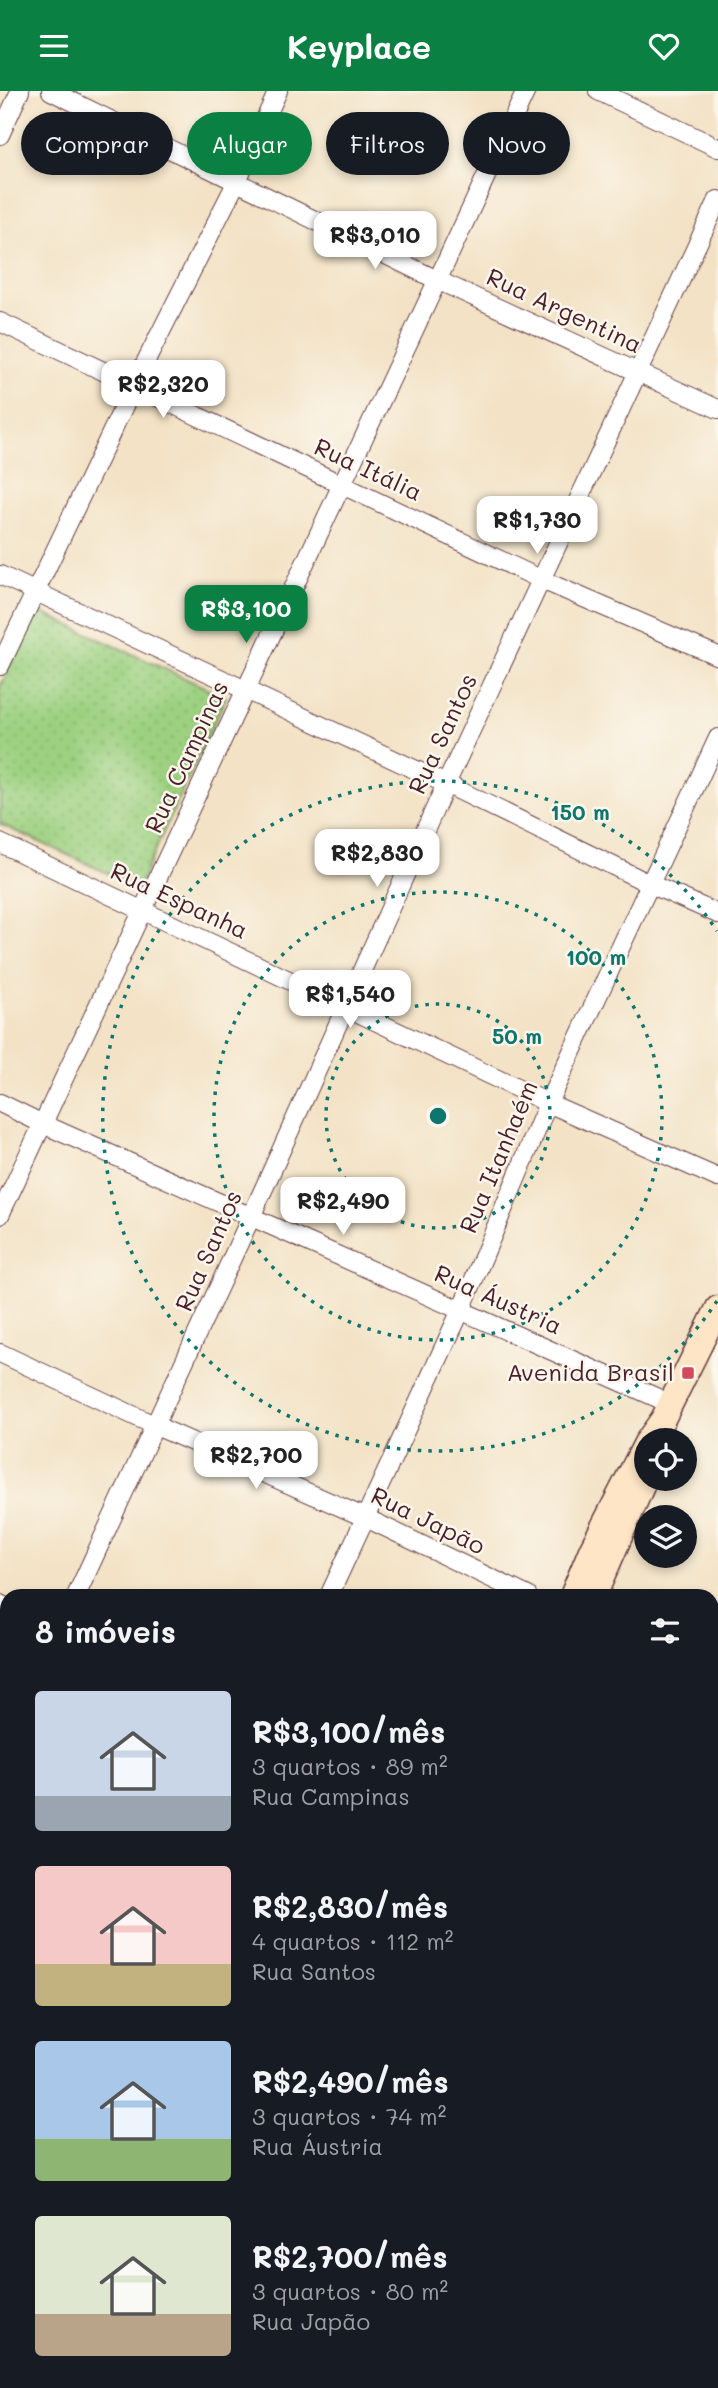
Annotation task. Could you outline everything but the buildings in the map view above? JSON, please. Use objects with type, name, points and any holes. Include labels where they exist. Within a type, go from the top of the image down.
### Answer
[{"type":"main road","points":[[665,1421],[718,1308]]},
{"type":"main road","points":[[595,1589],[601,1554],[634,1473]]},
{"type":"main road","points":[[577,1589],[638,1491]]},
{"type":"main road","points":[[568,1589],[601,1554]]},
{"type":"main road","points":[[601,1554],[601,1589]]},
{"type":"street","points":[[0,135],[20,91]]},
{"type":"street","name":"Rua Argentina","points":[[51,91],[437,280],[718,409]]},
{"type":"street","points":[[0,666],[134,385],[237,181],[278,91]]},
{"type":"street","name":"Rua Campinas","points":[[0,1215],[526,91]]},
{"type":"street","points":[[598,91],[718,148]]},
{"type":"street","name":"Rua Santos","points":[[79,1589],[156,1426],[446,784],[718,200]]},
{"type":"street","name":"Rua Itália","points":[[0,322],[542,580],[718,656]]},
{"type":"street","points":[[0,575],[446,784],[650,884],[718,913]]},
{"type":"street","name":"Rua Itanhaém","points":[[332,1589],[461,1310],[548,1103],[718,738]]},
{"type":"street","name":"Rua Espanha","points":[[0,843],[548,1103],[718,1178]]},
{"type":"street","name":"Rua Áustria","points":[[0,1103],[461,1310],[665,1421]]},
{"type":"street","name":"Rua Japão","points":[[0,1353],[156,1426],[366,1518],[513,1589]]},
{"type":"green space","points":[[36,610],[226,697],[138,887],[0,824],[0,687]]},
{"type":"place","name":"Avenida Brasil","points":[[688,1373]]}]
